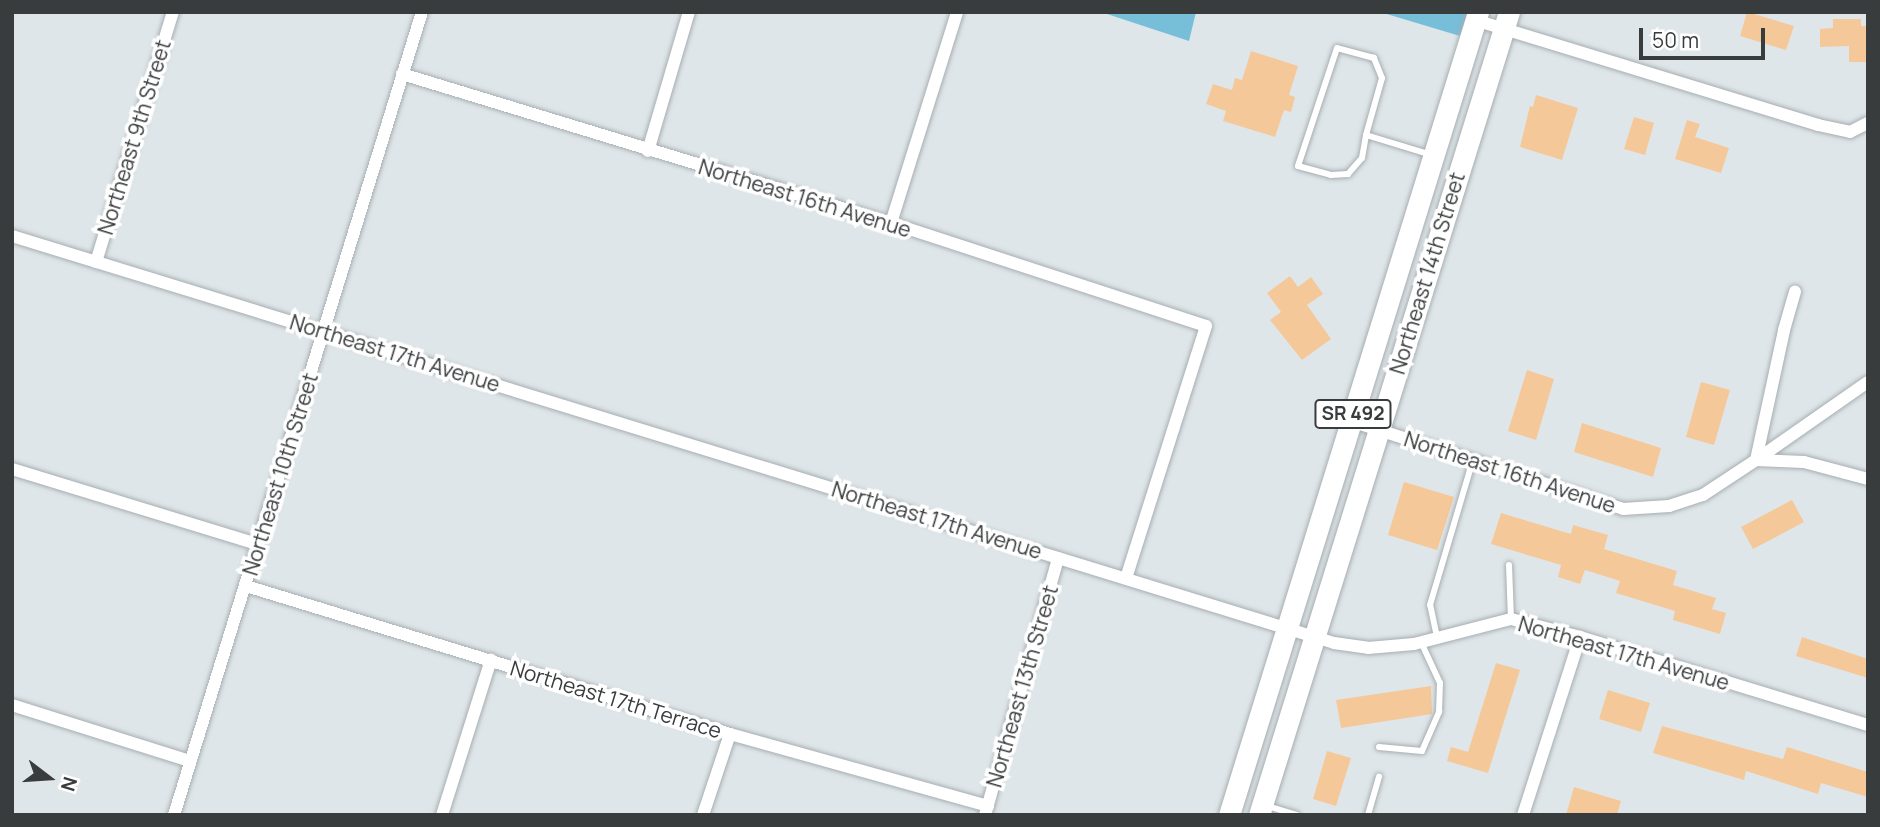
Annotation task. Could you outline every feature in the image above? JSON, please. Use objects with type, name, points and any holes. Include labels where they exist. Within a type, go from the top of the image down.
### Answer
[{"type":"main road","name":"Northeast 14th Street","points":[[1229,815],[1477,16]]},
{"type":"main road","name":"Northeast 14th Street","points":[[1261,810],[1506,20]]},
{"type":"street","name":"Northeast 10th Street","points":[[174,815],[422,12]]},
{"type":"street","points":[[648,151],[689,12]]},
{"type":"street","points":[[891,223],[957,12]]},
{"type":"street","name":"Northeast 9th Street","points":[[96,262],[168,14]]},
{"type":"street","points":[[1477,16],[1506,20],[1850,132],[1868,123]]},
{"type":"street","name":"Northeast 16th Avenue","points":[[402,74],[891,223],[1206,326],[1126,578]]},
{"type":"street","name":"Northeast 17th Avenue","points":[[12,236],[1315,637],[1368,648],[1421,642],[1511,619],[1580,637],[1868,725]]},
{"type":"street","points":[[1795,292],[1784,330],[1756,460],[1804,461],[1868,479]]},
{"type":"street","name":"Northeast 16th Avenue","points":[[1351,421],[1623,509],[1669,506],[1703,495],[1868,382]]},
{"type":"street","points":[[12,468],[258,544]]},
{"type":"street","name":"Northeast 13th Street","points":[[987,811],[1058,558]]},
{"type":"street","name":"Northeast 17th Terrace","points":[[246,586],[987,811]]},
{"type":"street","points":[[1523,815],[1580,637]]},
{"type":"street","points":[[442,815],[491,660]]},
{"type":"street","points":[[12,705],[190,761]]},
{"type":"street","points":[[703,815],[730,734]]},
{"type":"lane","points":[[1337,48],[1374,58],[1382,78],[1366,135],[1362,158],[1348,174],[1331,175],[1298,166],[1337,48]]},
{"type":"lane","points":[[1366,135],[1433,155]]},
{"type":"lane","points":[[1437,638],[1430,605],[1473,460]]},
{"type":"lane","points":[[1509,565],[1511,619]]},
{"type":"lane","points":[[1379,747],[1422,751],[1439,712],[1440,684],[1421,642]]},
{"type":"lane","points":[[1368,815],[1379,777]]},
{"type":"lane","points":[[1261,810],[1296,815]]},
{"type":"shaded area","points":[[1101,12],[1196,12],[1189,41]]},
{"type":"shaded area","points":[[1380,12],[1468,12],[1460,36]]},
{"type":"building","points":[[1747,12],[1794,26],[1786,50],[1740,36]]},
{"type":"building","points":[[1833,19],[1861,19],[1861,26],[1868,26],[1868,62],[1849,62],[1849,46],[1820,47],[1820,29],[1833,28]]},
{"type":"building","points":[[1251,51],[1298,66],[1289,95],[1295,97],[1291,112],[1284,110],[1275,137],[1223,121],[1226,111],[1206,104],[1213,84],[1232,90],[1235,78],[1242,80]]},
{"type":"building","points":[[1536,95],[1578,108],[1562,160],[1520,147],[1530,106],[1533,107]]},
{"type":"building","points":[[1634,117],[1654,123],[1645,155],[1624,149]]},
{"type":"building","points":[[1687,120],[1700,124],[1695,137],[1729,148],[1721,173],[1675,159]]},
{"type":"building","points":[[1290,276],[1298,287],[1311,277],[1323,294],[1307,305],[1331,339],[1302,360],[1270,320],[1281,312],[1267,293]]},
{"type":"building","points":[[1527,370],[1554,379],[1536,440],[1508,431]]},
{"type":"building","points":[[1701,382],[1730,390],[1714,445],[1686,437]]},
{"type":"building","points":[[1582,423],[1661,448],[1653,477],[1574,452]]},
{"type":"building","points":[[1404,482],[1454,497],[1437,550],[1388,535]]},
{"type":"building","points":[[1792,500],[1804,522],[1753,549],[1741,527]]},
{"type":"building","points":[[1501,513],[1571,534],[1573,525],[1608,535],[1604,549],[1677,571],[1673,585],[1716,598],[1712,609],[1726,613],[1720,634],[1673,620],[1675,611],[1616,593],[1620,581],[1585,570],[1580,584],[1558,577],[1561,565],[1491,544]]},
{"type":"building","points":[[1802,637],[1868,659],[1868,678],[1796,656]]},
{"type":"building","points":[[1496,663],[1520,670],[1488,773],[1447,761],[1451,747],[1468,752]]},
{"type":"building","points":[[1431,686],[1432,714],[1341,728],[1336,700]]},
{"type":"building","points":[[1608,690],[1650,703],[1641,732],[1599,719]]},
{"type":"building","points":[[1662,726],[1783,759],[1787,747],[1868,772],[1868,797],[1821,783],[1818,794],[1746,771],[1744,780],[1653,753]]},
{"type":"building","points":[[1327,751],[1351,758],[1336,806],[1313,799]]},
{"type":"building","points":[[1574,787],[1621,801],[1617,815],[1566,815]]}]
